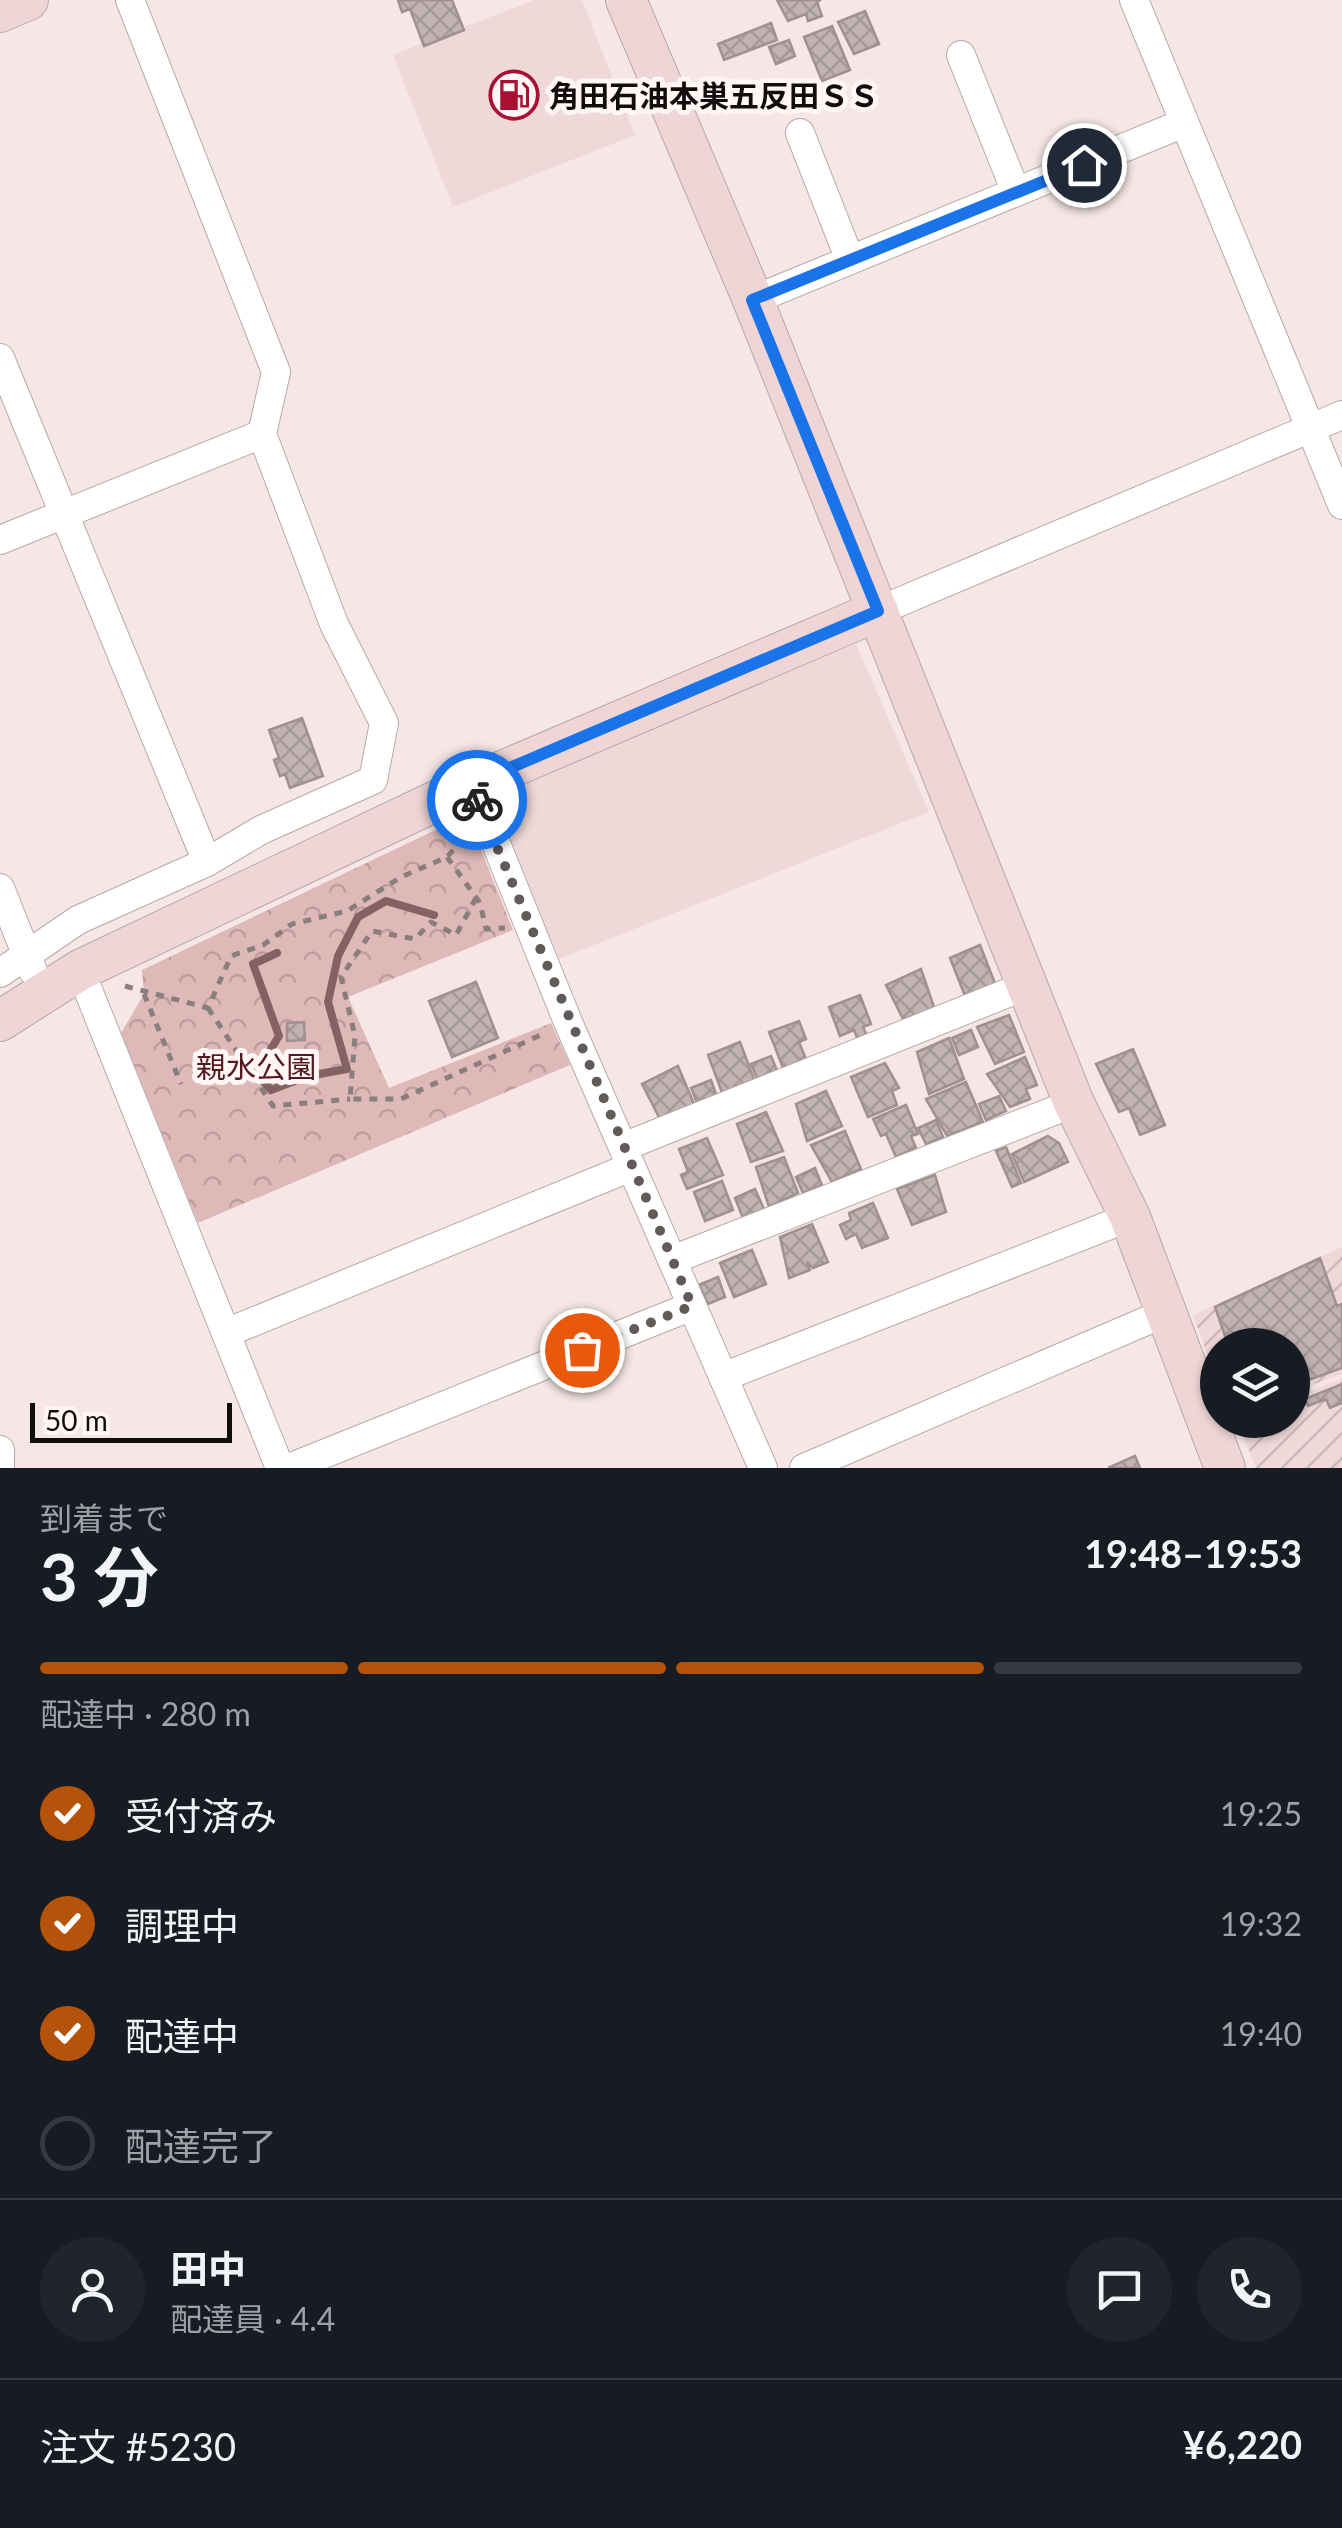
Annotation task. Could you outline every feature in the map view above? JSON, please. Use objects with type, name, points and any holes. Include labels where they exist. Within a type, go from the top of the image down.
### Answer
[{"type":"street","points":[[0,12],[28,0]]},
{"type":"street","points":[[0,973],[78,920],[373,780],[384,723],[334,624],[262,434],[276,372],[130,0]]},
{"type":"street","points":[[626,0],[1030,984],[1074,1103],[1130,1216],[1225,1468]]},
{"type":"street","points":[[1134,0],[1342,506]]},
{"type":"street","points":[[962,55],[1016,192]]},
{"type":"street","points":[[752,300],[1184,123]]},
{"type":"street","points":[[800,132],[850,260]]},
{"type":"street","points":[[0,358],[206,862]]},
{"type":"street","points":[[0,1021],[80,970],[477,800],[878,611],[1342,416]]},
{"type":"street","points":[[0,540],[262,434]]},
{"type":"street","points":[[477,800],[568,1022],[762,1468]]},
{"type":"street","points":[[0,888],[41,995]]},
{"type":"street","points":[[80,970],[280,1468]]},
{"type":"street","points":[[226,1333],[1030,984]]},
{"type":"street","points":[[672,1260],[1074,1103]]},
{"type":"street","points":[[723,1376],[1130,1216]]},
{"type":"street","points":[[289,1468],[692,1306]]},
{"type":"street","points":[[804,1468],[1166,1312]]},
{"type":"street","points":[[0,1450],[0,1465]]},
{"type":"path","points":[[208,1008],[230,956],[262,945],[292,924],[347,910],[401,877],[448,858],[477,800]]},
{"type":"path","points":[[448,858],[476,898],[486,930],[529,926]]},
{"type":"path","points":[[350,1098],[356,1036],[341,977],[372,931],[416,939],[431,922],[456,935],[476,898]]},
{"type":"path","points":[[80,970],[144,994],[208,1008],[273,1106],[350,1098],[401,1099],[568,1022]]},
{"type":"path","points":[[144,994],[181,1084]]},
{"type":"shaded area","name":"角田石油本巣五反田ＳＳ","points":[[534,0],[582,0],[635,135],[453,207],[393,55]]},
{"type":"shaded area","points":[[856,644],[929,812],[556,960],[487,796]]},
{"type":"shaded area","points":[[1342,1247],[1342,1374],[1310,1386],[1310,1328],[1200,1328],[1200,1334],[1193,1315]]},
{"type":"shaded area","points":[[1342,1378],[1342,1468],[1256,1468],[1244,1438],[1310,1438],[1310,1391]]},
{"type":"green space","name":"親水公園","points":[[467,815],[513,930],[348,997],[389,1088],[551,1023],[570,1065],[198,1223],[121,1033],[144,994],[142,970]]},
{"type":"building","points":[[398,0],[452,0],[464,30],[424,46],[410,9],[402,12]]},
{"type":"building","points":[[777,0],[821,0],[817,2],[822,16],[808,21],[806,14],[788,21]]},
{"type":"building","points":[[865,11],[879,44],[854,54],[838,22]]},
{"type":"building","points":[[771,23],[777,40],[724,60],[718,44]]},
{"type":"building","points":[[832,26],[850,70],[822,81],[804,37]]},
{"type":"building","points":[[789,40],[795,56],[776,64],[769,47]]},
{"type":"building","points":[[302,718],[323,776],[290,788],[274,760],[279,758],[269,730]]},
{"type":"building","points":[[980,945],[996,986],[965,996],[950,958]]},
{"type":"building","points":[[921,969],[935,1010],[903,1019],[886,985]]},
{"type":"building","points":[[476,982],[498,1038],[452,1057],[429,1001]]},
{"type":"building","points":[[860,995],[871,1024],[863,1027],[867,1036],[858,1040],[854,1030],[840,1036],[829,1007]]},
{"type":"building","points":[[1009,1015],[1024,1052],[995,1064],[977,1027]]},
{"type":"building","points":[[799,1021],[806,1039],[799,1042],[806,1059],[783,1068],[769,1032]]},
{"type":"building","points":[[304,1022],[305,1040],[287,1041],[287,1023]]},
{"type":"building","points":[[971,1030],[978,1047],[959,1055],[952,1038]]},
{"type":"building","points":[[949,1038],[964,1079],[929,1094],[917,1052]]},
{"type":"building","points":[[740,1042],[755,1082],[723,1095],[708,1055]]},
{"type":"building","points":[[1133,1049],[1165,1125],[1140,1135],[1129,1108],[1119,1112],[1096,1064]]},
{"type":"building","points":[[771,1056],[778,1073],[758,1081],[751,1064]]},
{"type":"building","points":[[1025,1057],[1037,1085],[1026,1089],[1030,1099],[1010,1107],[987,1074]]},
{"type":"building","points":[[885,1063],[899,1088],[892,1091],[897,1105],[868,1117],[851,1077]]},
{"type":"building","points":[[678,1066],[694,1104],[661,1121],[642,1084]]},
{"type":"building","points":[[711,1080],[717,1097],[698,1105],[691,1088]]},
{"type":"building","points":[[966,1082],[983,1122],[947,1136],[926,1099]]},
{"type":"building","points":[[826,1091],[842,1126],[807,1141],[796,1104]]},
{"type":"building","points":[[999,1096],[1006,1111],[986,1120],[979,1104]]},
{"type":"building","points":[[906,1105],[918,1134],[911,1136],[916,1148],[896,1157],[886,1134],[881,1136],[873,1119]]},
{"type":"building","points":[[766,1112],[783,1151],[751,1162],[737,1124]]},
{"type":"building","points":[[936,1120],[943,1137],[926,1144],[918,1128]]},
{"type":"building","points":[[845,1131],[861,1169],[832,1182],[811,1145]]},
{"type":"building","points":[[1048,1136],[1059,1143],[1068,1162],[1024,1182],[1012,1154]]},
{"type":"building","points":[[707,1138],[723,1175],[687,1189],[681,1175],[688,1172],[679,1149]]},
{"type":"building","points":[[1006,1147],[1021,1183],[1012,1187],[996,1151]]},
{"type":"building","points":[[784,1157],[798,1193],[769,1207],[756,1167]]},
{"type":"building","points":[[815,1168],[822,1185],[803,1193],[796,1177]]},
{"type":"building","points":[[935,1175],[946,1212],[912,1225],[897,1189]]},
{"type":"building","points":[[722,1181],[733,1210],[705,1221],[694,1192]]},
{"type":"building","points":[[755,1189],[764,1209],[743,1218],[735,1198]]},
{"type":"building","points":[[873,1203],[888,1238],[862,1248],[856,1234],[846,1239],[840,1225],[851,1220],[849,1213]]},
{"type":"building","points":[[812,1224],[828,1262],[813,1268],[807,1262],[810,1270],[789,1278],[780,1237]]},
{"type":"building","points":[[752,1250],[766,1284],[734,1297],[720,1263]]},
{"type":"building","points":[[1320,1258],[1337,1306],[1342,1304],[1342,1368],[1310,1380],[1310,1328],[1222,1328],[1215,1307]]},
{"type":"building","points":[[718,1277],[725,1297],[708,1304],[699,1285]]},
{"type":"building","points":[[1342,1384],[1342,1403],[1330,1408],[1326,1399],[1310,1405],[1310,1397]]},
{"type":"building","points":[[1135,1456],[1140,1468],[1108,1468]]},
{"type":"waterway","points":[[277,953],[253,964],[279,1036],[256,1073],[271,1090],[308,1076],[347,1069],[328,1002],[338,956],[358,917],[386,901],[434,915]]},
{"type":"way so far","points":[[477,800],[568,1022],[692,1306],[582,1350]]},
{"type":"place","name":"角田石油本巣五反田ＳＳ","points":[[514,95]]},
{"type":"route","points":[[477,800],[472,784],[878,611],[752,300],[1084,165]]}]
